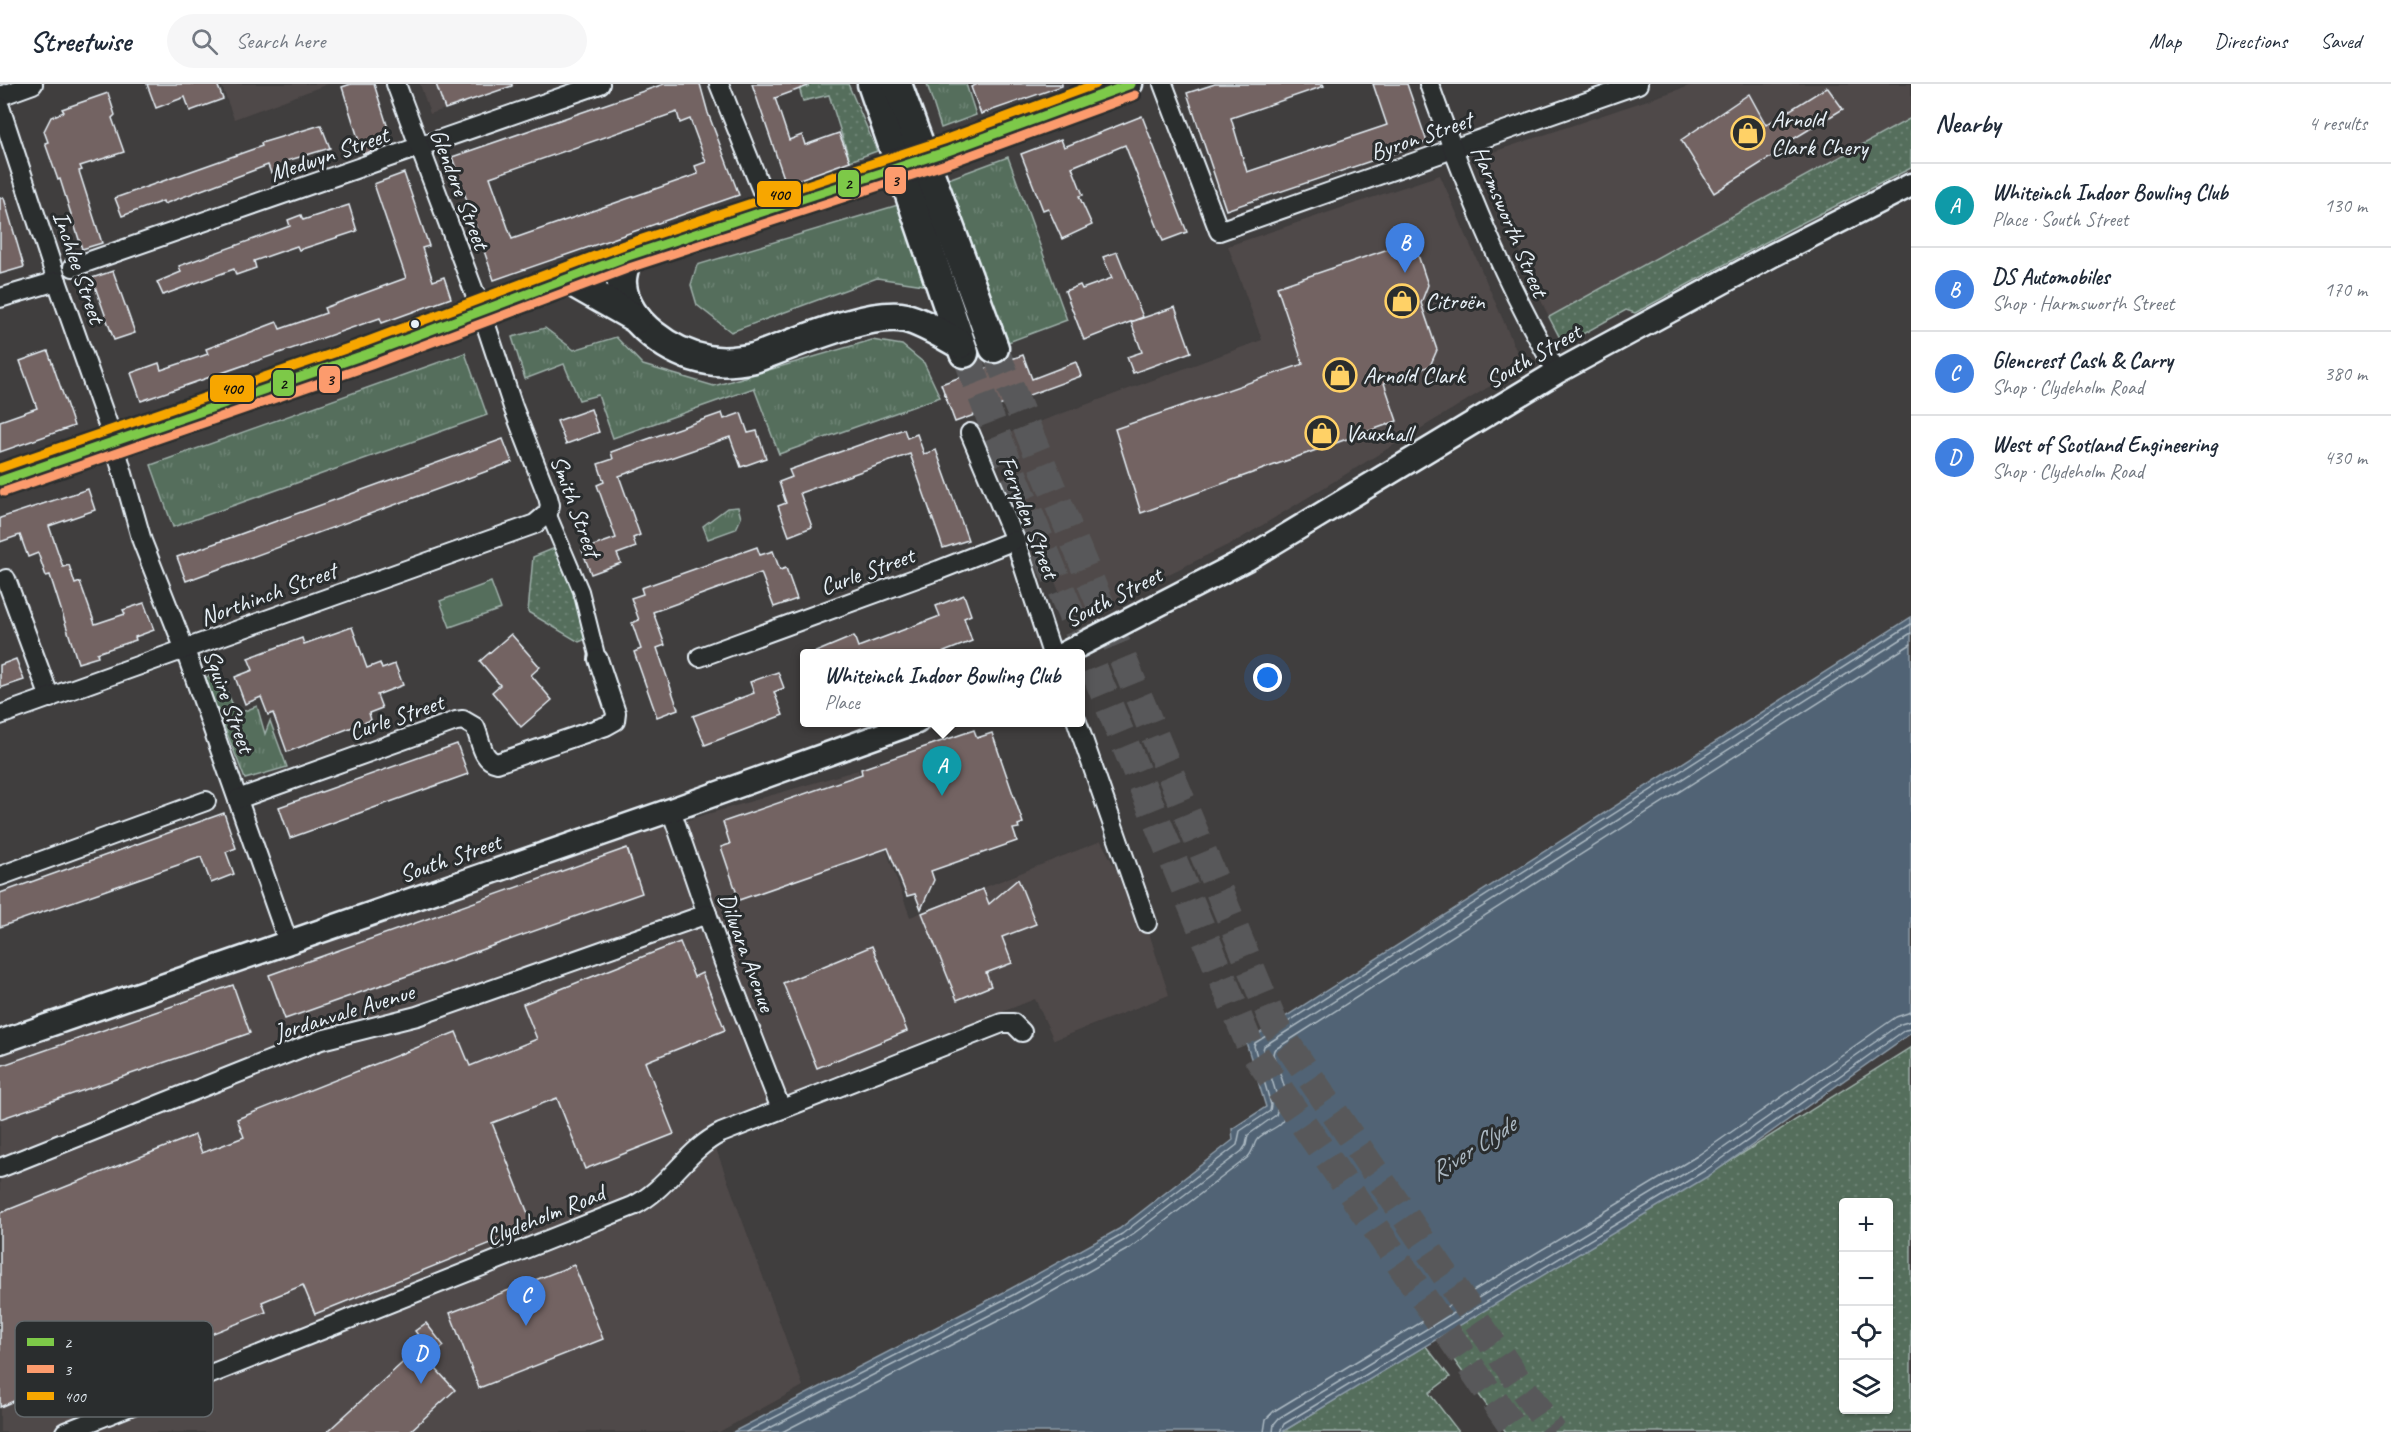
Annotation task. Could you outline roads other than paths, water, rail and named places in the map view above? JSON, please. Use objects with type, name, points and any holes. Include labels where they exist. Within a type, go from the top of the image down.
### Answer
[{"type":"main road","points":[[567,279],[637,319],[662,340],[692,356],[708,360],[738,361],[754,358],[877,316],[906,318],[925,325],[963,351],[872,84]]},
{"type":"main road","points":[[897,84],[994,348]]},
{"type":"main road","points":[[628,256],[622,284],[637,319]]},
{"type":"street","points":[[0,96],[33,84]]},
{"type":"street","name":"Glendore Street","points":[[396,84],[418,148],[481,310]]},
{"type":"street","name":"Medwyn Street","points":[[73,267],[600,84]]},
{"type":"street","points":[[719,84],[770,211]]},
{"type":"street","points":[[0,481],[367,354],[628,256],[948,151],[1131,84]]},
{"type":"street","name":"Byron Street","points":[[1163,84],[1219,231],[1638,84]]},
{"type":"street","name":"Harmsworth Street","points":[[1429,84],[1499,263],[1526,318],[1557,372]]},
{"type":"street","name":"Inchlee Street","points":[[0,107],[57,281],[114,442]]},
{"type":"street","name":"South Street","points":[[1070,649],[1242,562],[1557,372],[1773,255],[1911,185]]},
{"type":"street","points":[[0,298],[57,281]]},
{"type":"street","name":"Smith Street","points":[[481,310],[513,406],[548,497],[550,505],[548,513],[582,591],[598,658],[616,713],[615,721]]},
{"type":"street","name":"Ferryden Street","points":[[970,433],[1015,540],[1050,649]]},
{"type":"street","name":"Squire Street","points":[[114,442],[142,541],[185,650],[288,942]]},
{"type":"street","name":"Northinch Street","points":[[0,715],[535,524],[548,513]]},
{"type":"street","name":"Curle Street","points":[[700,657],[1015,540]]},
{"type":"street","points":[[6,579],[50,698]]},
{"type":"street","name":"Curle Street","points":[[238,799],[456,721],[463,720],[475,726],[486,757],[492,763],[497,763],[615,721]]},
{"type":"street","name":"South Street","points":[[0,1042],[906,727]]},
{"type":"street","points":[[1078,727],[1148,923]]},
{"type":"street","points":[[0,876],[206,801]]},
{"type":"street","name":"Dilwara Avenue","points":[[671,810],[707,914],[782,1109]]},
{"type":"street","name":"Jordanvale Avenue","points":[[0,1168],[321,1040],[417,1016],[707,914]]},
{"type":"street","name":"Clydeholm Road","points":[[213,1373],[633,1206],[657,1191],[713,1137],[1002,1023],[1013,1023],[1022,1032]]},
{"type":"street","name":"Clydeholm Road","points":[[65,1432],[103,1417]]},
{"type":"water","name":"River Clyde","points":[[1911,617],[1911,1033],[1710,1175],[1282,1432],[733,1432],[1010,1289],[1119,1229],[1233,1140],[1232,1129],[1266,1107],[1246,1042]]},
{"type":"tunnel","points":[[994,348],[1275,1026],[1553,1432]]},
{"type":"tunnel","points":[[967,357],[996,433],[1251,1048],[1516,1432]]},
{"type":"place","name":"Arnold Clark Chery","points":[[1748,133]]},
{"type":"place","name":"DS Automobiles","points":[[1405,273]]},
{"type":"place","name":"Citroën","points":[[1402,301]]},
{"type":"place","name":"Arnold Clark","points":[[1340,375]]},
{"type":"place","name":"Vauxhall","points":[[1322,433]]},
{"type":"place","name":"Whiteinch Indoor Bowling Club","points":[[942,796]]},
{"type":"place","name":"Glencrest Cash & Carry","points":[[526,1326]]},
{"type":"place","name":"West of Scotland Engineering","points":[[421,1384]]}]
